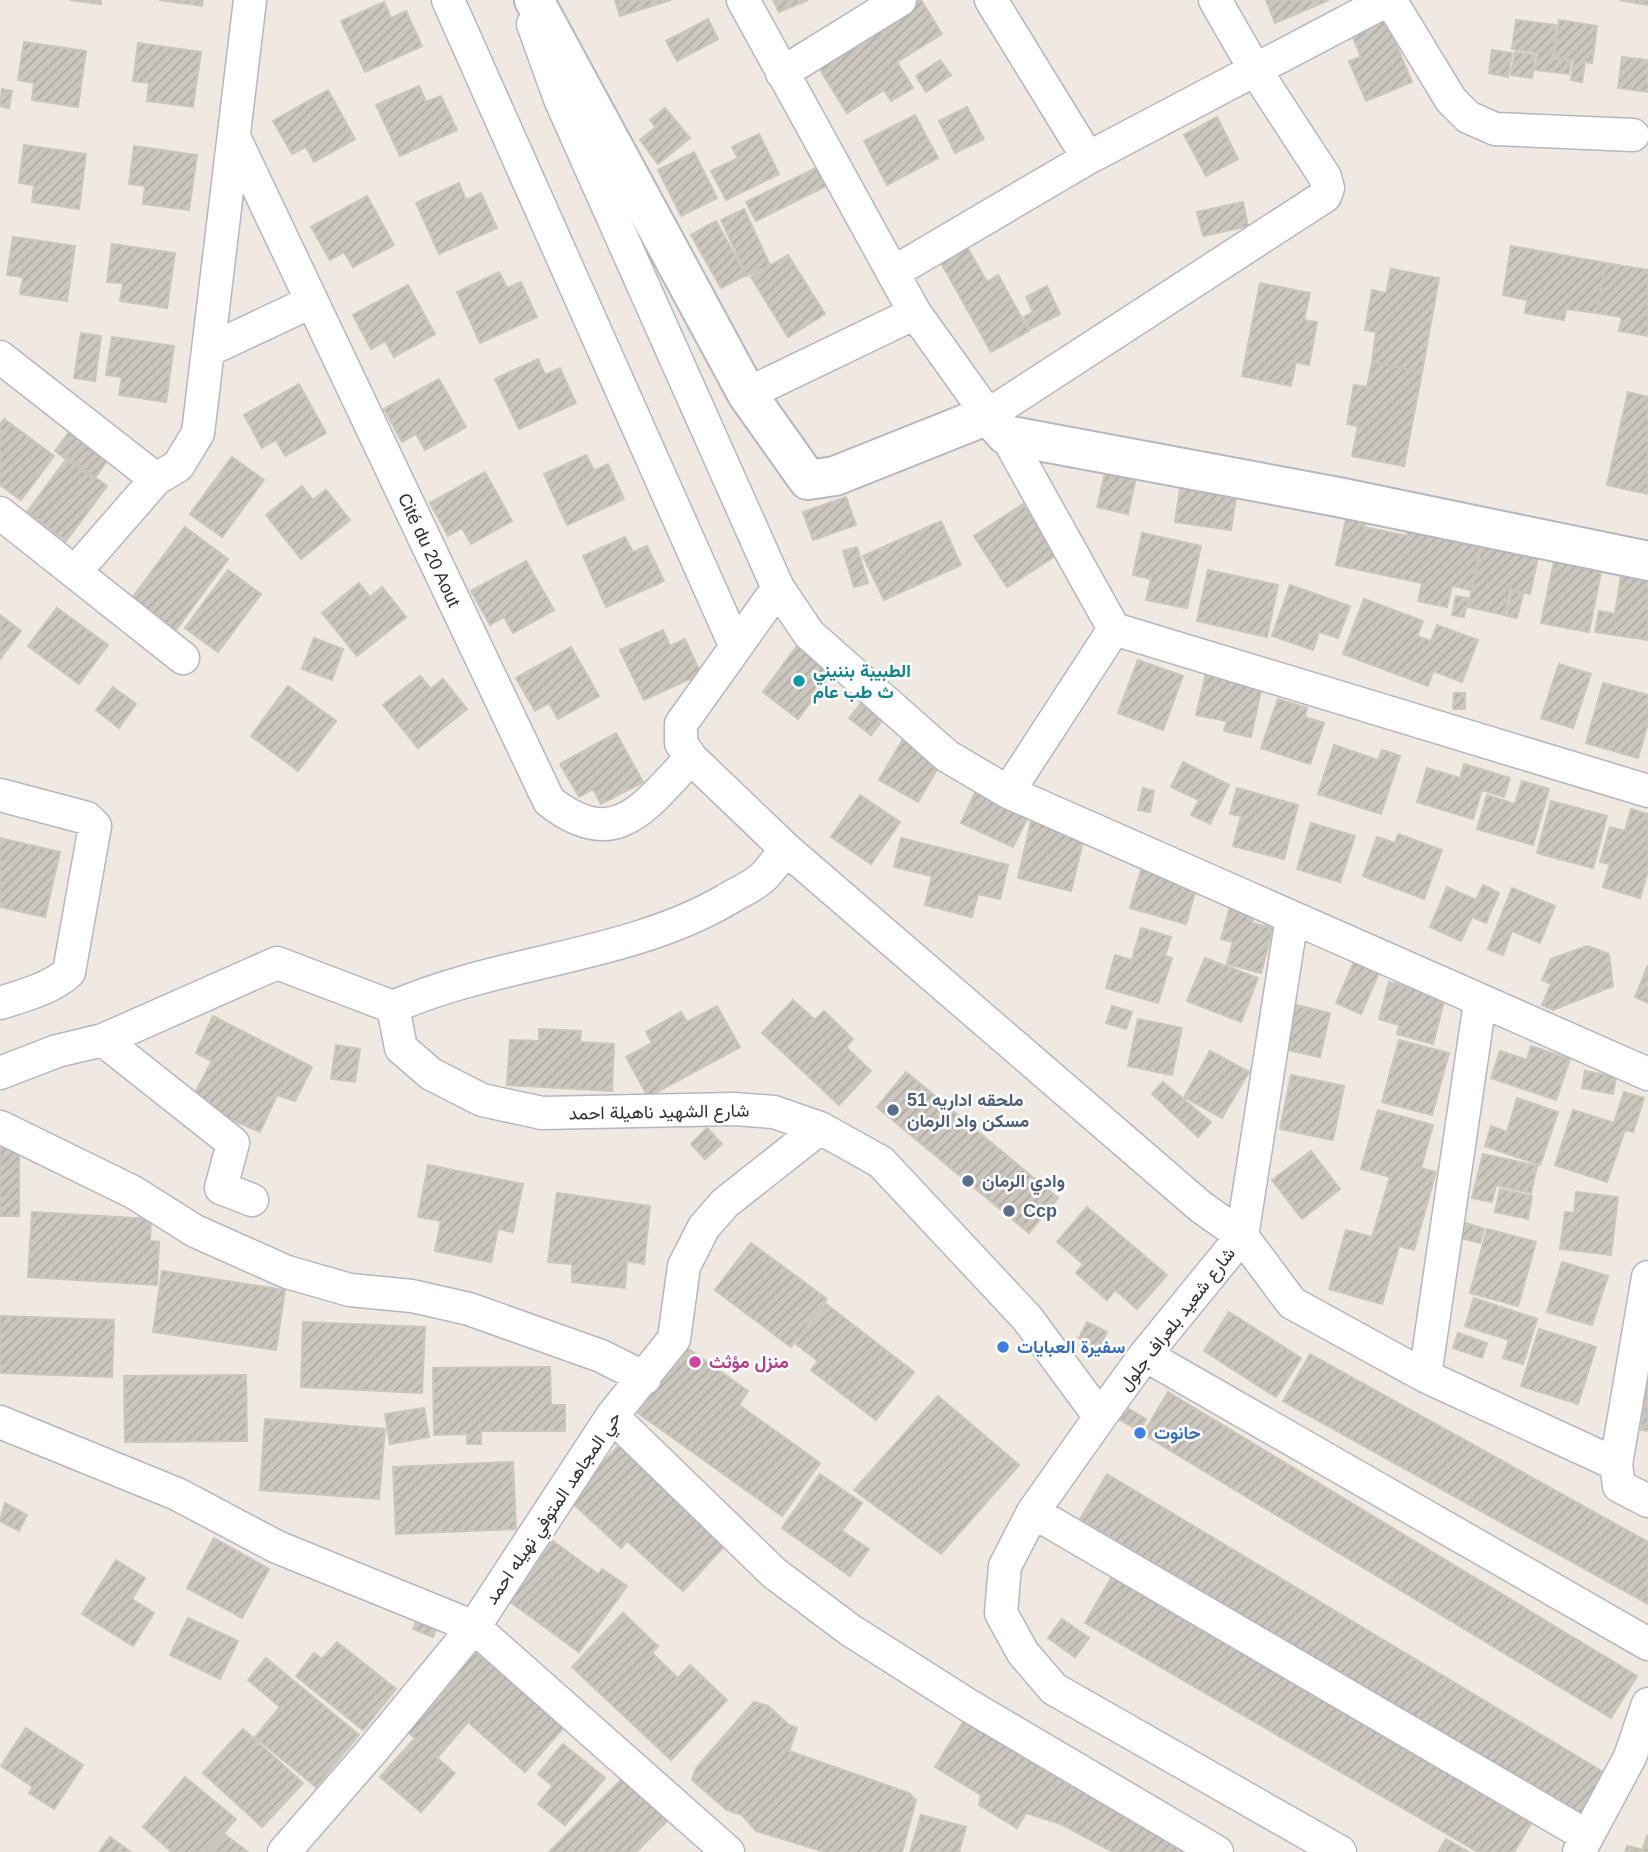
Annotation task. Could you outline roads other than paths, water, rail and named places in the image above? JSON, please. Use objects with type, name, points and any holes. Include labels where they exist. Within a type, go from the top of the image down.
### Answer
[{"type":"street","points":[[75,572],[156,479],[178,466],[198,433],[211,349],[250,0]]},
{"type":"street","points":[[448,0],[735,645]]},
{"type":"street","points":[[524,0],[559,99],[778,588],[808,634],[947,756],[1007,792],[1648,1074]]},
{"type":"street","points":[[534,0],[747,394],[808,480],[835,476],[997,425],[1325,196],[1328,188],[1325,177],[1254,68],[1215,0]]},
{"type":"street","points":[[743,0],[915,313],[997,425],[1114,629],[1648,791]]},
{"type":"street","points":[[782,73],[901,0]]},
{"type":"street","points":[[991,0],[1088,158]]},
{"type":"street","points":[[894,272],[1088,158],[1254,68],[1380,4],[1388,3],[1395,8],[1451,100],[1468,117],[1495,129],[1633,135]]},
{"type":"street","name":"Cité du 20 Aout","points":[[235,139],[549,801],[569,817],[603,826],[637,814],[691,758]]},
{"type":"street","points":[[211,349],[311,302]]},
{"type":"street","points":[[747,394],[915,313]]},
{"type":"street","points":[[0,357],[156,479]]},
{"type":"street","points":[[997,425],[1648,562]]},
{"type":"street","points":[[0,513],[183,658]]},
{"type":"street","points":[[778,588],[681,724],[681,743],[691,758],[786,849],[1200,1207],[1242,1236],[1292,1303],[1425,1376],[1616,1464]]},
{"type":"street","points":[[1007,792],[1114,629]]},
{"type":"street","points":[[0,795],[87,818],[95,826],[69,972],[61,979],[26,996],[0,1003]]},
{"type":"street","points":[[0,1073],[57,1051],[103,1040],[277,963],[393,1007],[431,990],[503,969],[626,942],[706,911],[761,879],[786,849]]},
{"type":"street","name":"شارع شعيد بلعراف جلول","points":[[1292,918],[1242,1236],[1145,1355],[1033,1512],[1005,1566],[1001,1613],[1023,1653],[1054,1689],[1340,1852]]},
{"type":"street","points":[[1425,1376],[1480,1002]]},
{"type":"street","name":"شارع الشهيد ناهيلة احمد","points":[[393,1007],[401,1048],[431,1074],[482,1100],[542,1114],[734,1109],[774,1112],[820,1128],[881,1163],[1027,1318],[1100,1417]]},
{"type":"street","points":[[103,1040],[233,1143],[221,1188],[252,1200]]},
{"type":"street","points":[[0,1126],[133,1192],[195,1231],[287,1272],[350,1290],[412,1296],[469,1309],[601,1356],[645,1378]]},
{"type":"street","name":"حي المجاهد المتوفي نهيله احمد","points":[[284,1852],[389,1731],[474,1627],[612,1416],[674,1339],[684,1266],[704,1227],[725,1203],[820,1128]]},
{"type":"street","points":[[1648,1277],[1616,1464],[1619,1486],[1648,1502]]},
{"type":"street","points":[[1145,1355],[1648,1644]]},
{"type":"street","points":[[612,1416],[774,1573],[850,1630],[968,1705],[1217,1852]]},
{"type":"street","points":[[0,1422],[177,1494],[277,1547],[474,1627],[728,1852]]},
{"type":"street","points":[[1033,1512],[1583,1844],[1630,1757],[1648,1704]]},
{"type":"place","name":"الطبيبة بننيني ث طب عام","points":[[799,681]]},
{"type":"place","name":"ملحقه اداريه 51 مسكن واد الرمان","points":[[893,1110]]},
{"type":"place","name":"وادي الرمان","points":[[968,1181]]},
{"type":"place","name":"Ccp","points":[[1009,1211]]},
{"type":"place","name":"سفيرة العبايات","points":[[1003,1347]]},
{"type":"place","name":"منزل مؤثث","points":[[695,1362]]},
{"type":"place","name":"حانوت","points":[[1140,1433]]}]
